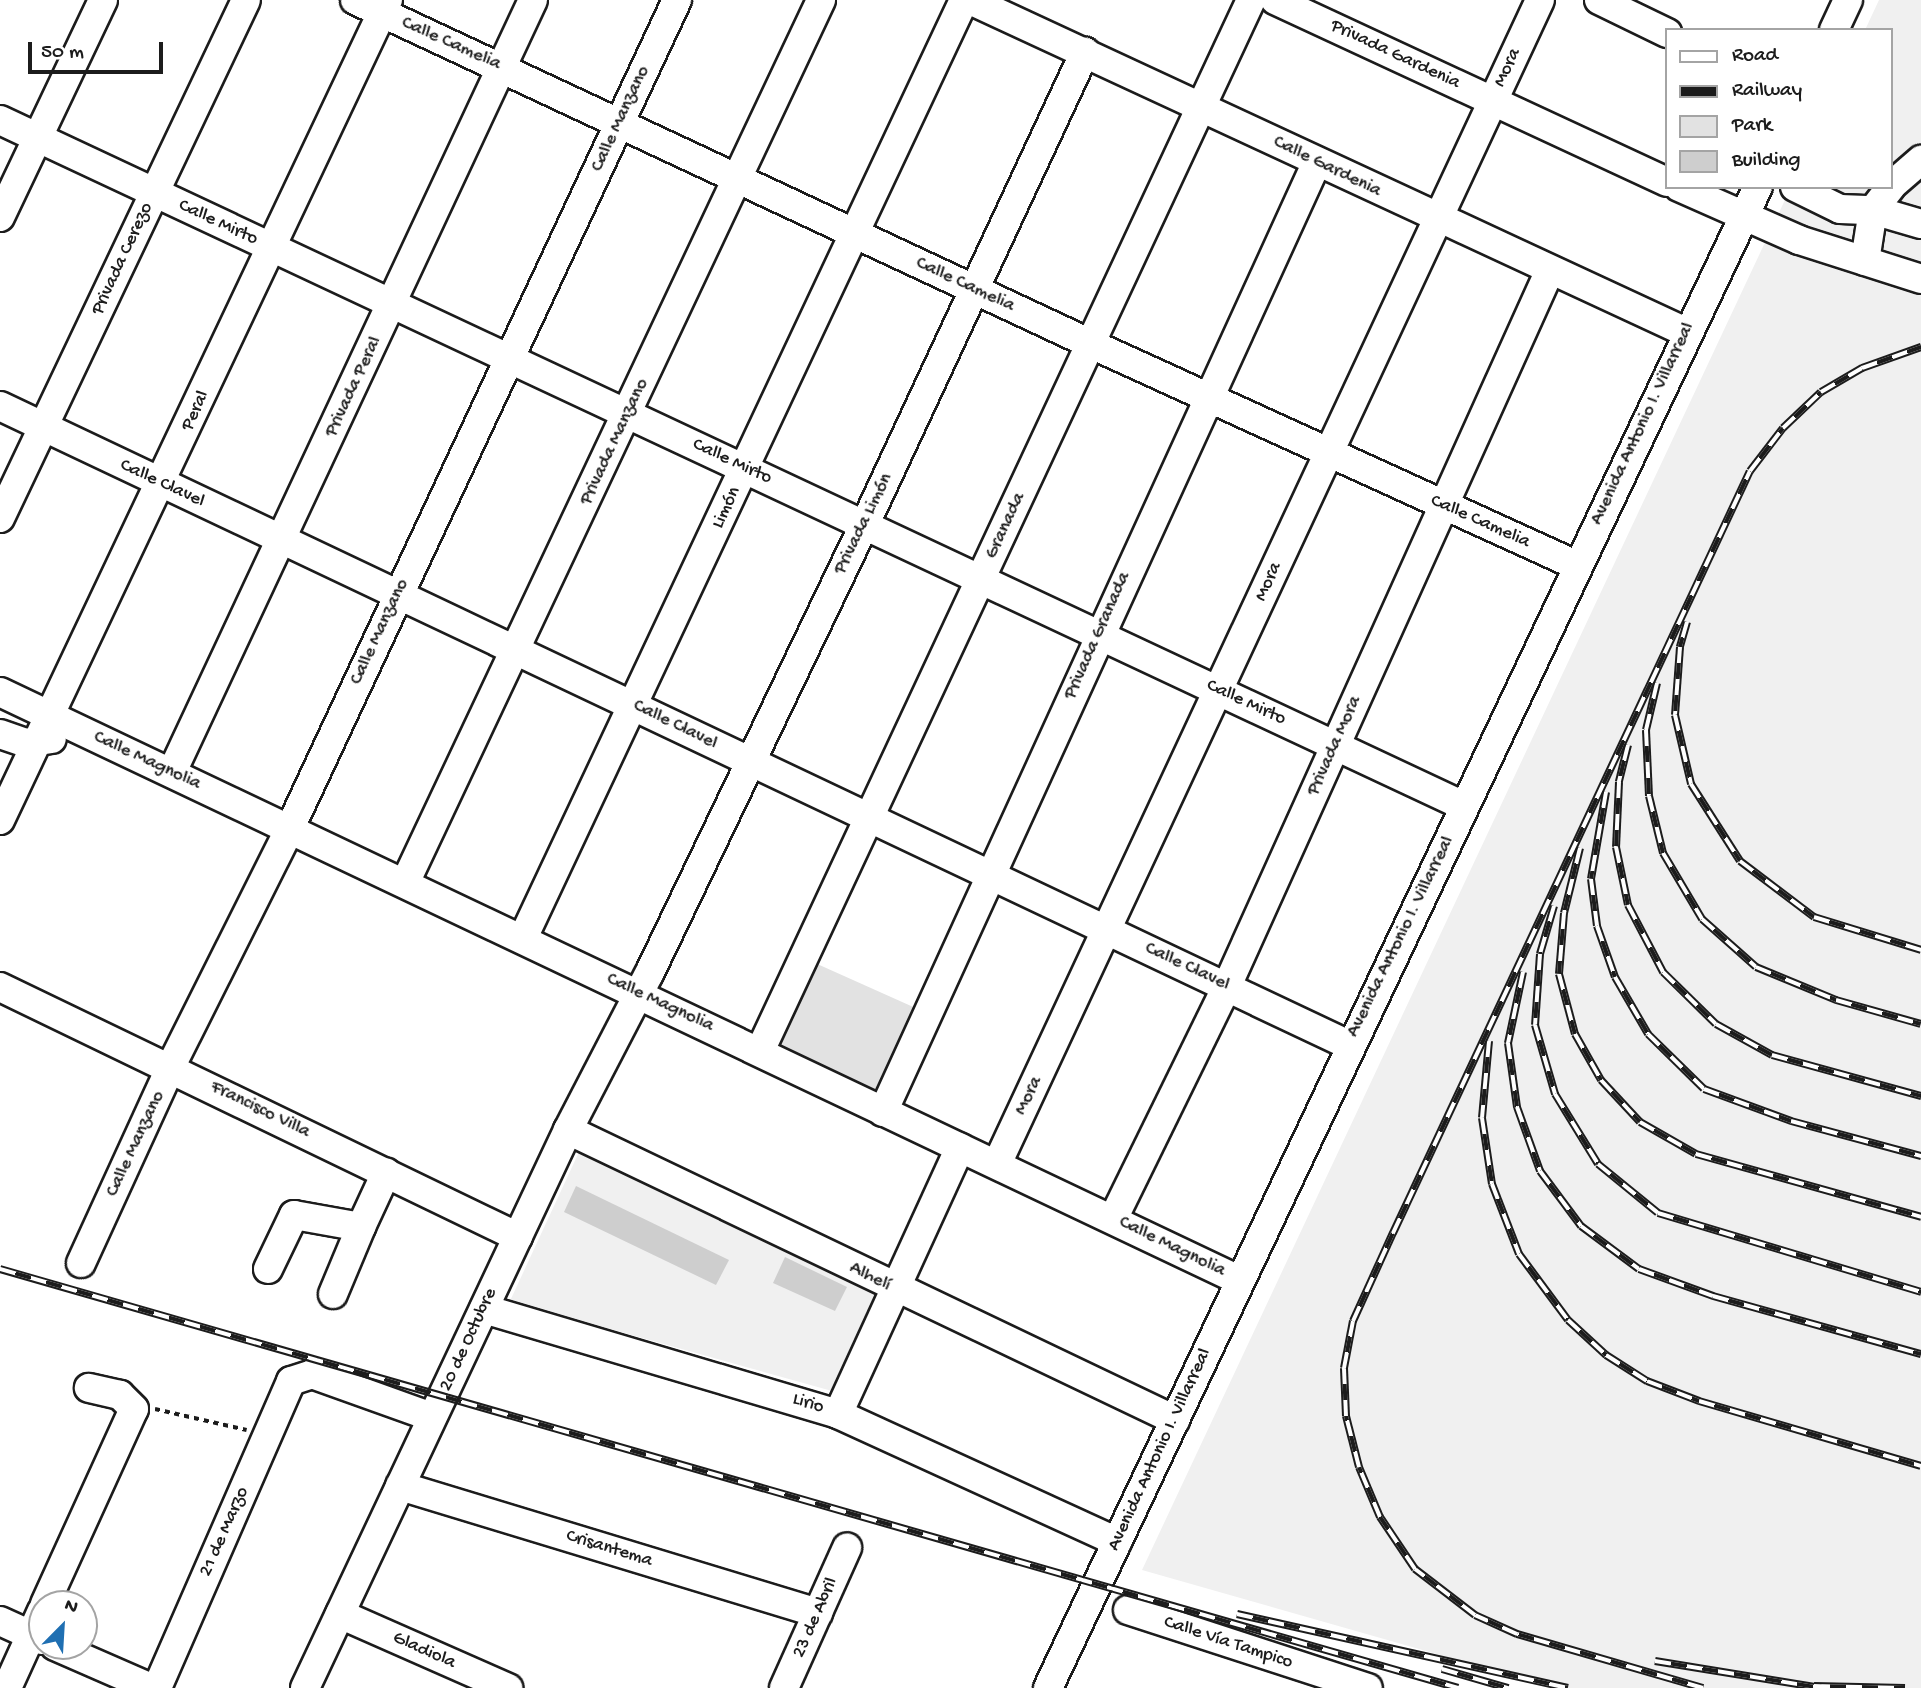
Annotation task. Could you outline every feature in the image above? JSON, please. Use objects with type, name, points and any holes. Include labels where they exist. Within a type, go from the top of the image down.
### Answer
[{"type":"street","points":[[0,217],[103,0]]},
{"type":"street","name":"Privada Cerezo","points":[[0,518],[246,0]]},
{"type":"street","name":"Calle Camelia","points":[[355,0],[385,6],[501,67],[737,180],[1091,345],[1576,565]]},
{"type":"street","name":"Privada Peral","points":[[172,772],[533,0]]},
{"type":"street","name":"Calle Manzano","points":[[80,1263],[171,1066],[290,828],[397,594],[677,0]]},
{"type":"street","name":"Privada Manzano","points":[[405,883],[628,415],[821,0]]},
{"type":"street","name":"Limón","points":[[523,938],[964,0]]},
{"type":"street","name":"Calle Gardenia","points":[[970,0],[1438,220],[1686,332]]},
{"type":"street","name":"Granada","points":[[760,1051],[866,817],[1203,108],[1251,0]]},
{"type":"street","name":"Privada Gardenia","points":[[1275,0],[1666,181]]},
{"type":"street","name":"Mora","points":[[997,1164],[1220,691],[1326,452],[1541,0]]},
{"type":"street","points":[[1599,0],[1666,33]]},
{"type":"street","points":[[1835,28],[1848,0]]},
{"type":"street","name":"Peral","points":[[0,820],[48,713],[162,485],[385,6]]},
{"type":"street","name":"Privada Limón","points":[[638,993],[865,524],[1085,52]]},
{"type":"street","name":"Calle Mirto","points":[[0,120],[1464,806]]},
{"type":"street","points":[[1893,185],[1921,160]]},
{"type":"street","name":"Privada Granada","points":[[883,1112],[1207,397],[1317,162]]},
{"type":"street","points":[[1683,189],[1743,217],[1921,279]]},
{"type":"street","name":"Avenida Antonio I. Villarreal","points":[[1048,1688],[1686,332],[1757,189]]},
{"type":"street","points":[[1799,189],[1840,209],[1873,210],[1921,224]]},
{"type":"street","points":[[1865,261],[1873,210],[1889,189]]},
{"type":"street","points":[[1825,247],[1840,209]]},
{"type":"street","name":"Privada Mora","points":[[1113,1219],[1227,986],[1550,270]]},
{"type":"street","name":"Calle Clavel","points":[[0,407],[1349,1045]]},
{"type":"street","name":"Calle Magnolia","points":[[0,692],[1239,1280]]},
{"type":"street","name":"Calle Magnolia","points":[[35,743],[80,730]]},
{"type":"street","points":[[0,734],[35,743]]},
{"type":"street","name":"Francisco Villa","points":[[0,987],[171,1066],[518,1237]]},
{"type":"street","name":"20 de Octubre","points":[[305,1688],[568,1130],[638,993]]},
{"type":"street","name":"Alhelí","points":[[568,1130],[896,1290],[1175,1420]]},
{"type":"street","points":[[838,1414],[960,1149]]},
{"type":"street","points":[[333,1294],[386,1173]]},
{"type":"street","points":[[268,1269],[294,1215],[361,1227]]},
{"type":"street","name":"Lirio","points":[[484,1309],[838,1414],[1117,1542]]},
{"type":"street","name":"21 de Marzo","points":[[157,1688],[268,1435],[285,1389],[295,1378],[312,1374],[432,1417]]},
{"type":"street","points":[[51,1590],[130,1420],[133,1404],[111,1392],[89,1388]]},
{"type":"street","name":"Crisantema","points":[[400,1486],[818,1614]]},
{"type":"street","name":"23 de Abril","points":[[784,1688],[848,1548]]},
{"type":"street","name":"Calle Vía Tampico","points":[[1128,1610],[1351,1686]]},
{"type":"street","name":"Gladiola","points":[[340,1614],[508,1688]]},
{"type":"street","points":[[0,1621],[28,1629]]},
{"type":"street","points":[[7,1688],[28,1655]]},
{"type":"street","points":[[96,1660],[151,1688]]},
{"type":"path","points":[[133,1404],[268,1435]]},
{"type":"shaded area","points":[[1879,0],[1921,0],[1921,1688],[1556,1688],[1142,1570],[1790,189],[1893,189],[1893,28],[1866,28]]},
{"type":"shaded area","points":[[579,1152],[878,1296],[832,1391],[510,1301]]},
{"type":"green space","points":[[815,963],[920,1010],[876,1095],[781,1046],[778,1039]]},
{"type":"building","points":[[576,1186],[729,1260],[716,1285],[564,1212]]},
{"type":"building","points":[[785,1257],[847,1287],[835,1311],[773,1283]]},
{"type":"railway","points":[[1703,1688],[1517,1634],[1475,1615],[1415,1569],[1380,1517],[1359,1467],[1346,1416],[1344,1368],[1353,1321],[1750,471],[1783,428],[1821,392],[1862,368],[1921,347]]},
{"type":"railway","points":[[1687,622],[1680,647],[1675,715],[1691,784],[1740,861],[1814,917],[1921,950]]},
{"type":"railway","points":[[1657,683],[1646,730],[1649,796],[1663,853],[1702,919],[1756,967],[1836,1000],[1921,1024]]},
{"type":"railway","points":[[1628,745],[1619,782],[1616,847],[1628,905],[1663,972],[1716,1024],[1772,1055],[1921,1096]]},
{"type":"railway","points":[[1606,792],[1591,879],[1597,926],[1615,977],[1648,1034],[1704,1089],[1791,1121],[1921,1156]]},
{"type":"railway","points":[[1580,848],[1564,913],[1559,974],[1575,1034],[1601,1080],[1640,1122],[1696,1154],[1921,1217]]},
{"type":"railway","points":[[1554,906],[1540,954],[1535,1025],[1555,1094],[1598,1164],[1658,1213],[1921,1292]]},
{"type":"railway","points":[[1523,972],[1508,1043],[1517,1107],[1540,1171],[1581,1226],[1639,1269],[1713,1296],[1921,1354]]},
{"type":"railway","points":[[1489,1041],[1482,1118],[1492,1184],[1519,1254],[1568,1320],[1606,1355],[1647,1381],[1699,1401],[1921,1466]]},
{"type":"railway","points":[[0,1269],[1458,1688]]},
{"type":"railway","points":[[1237,1614],[1568,1688]]},
{"type":"railway","points":[[1655,1661],[1821,1688]]},
{"type":"railway","points":[[1442,1669],[1508,1688]]},
{"type":"railway","points":[[1814,1686],[1905,1688]]}]
